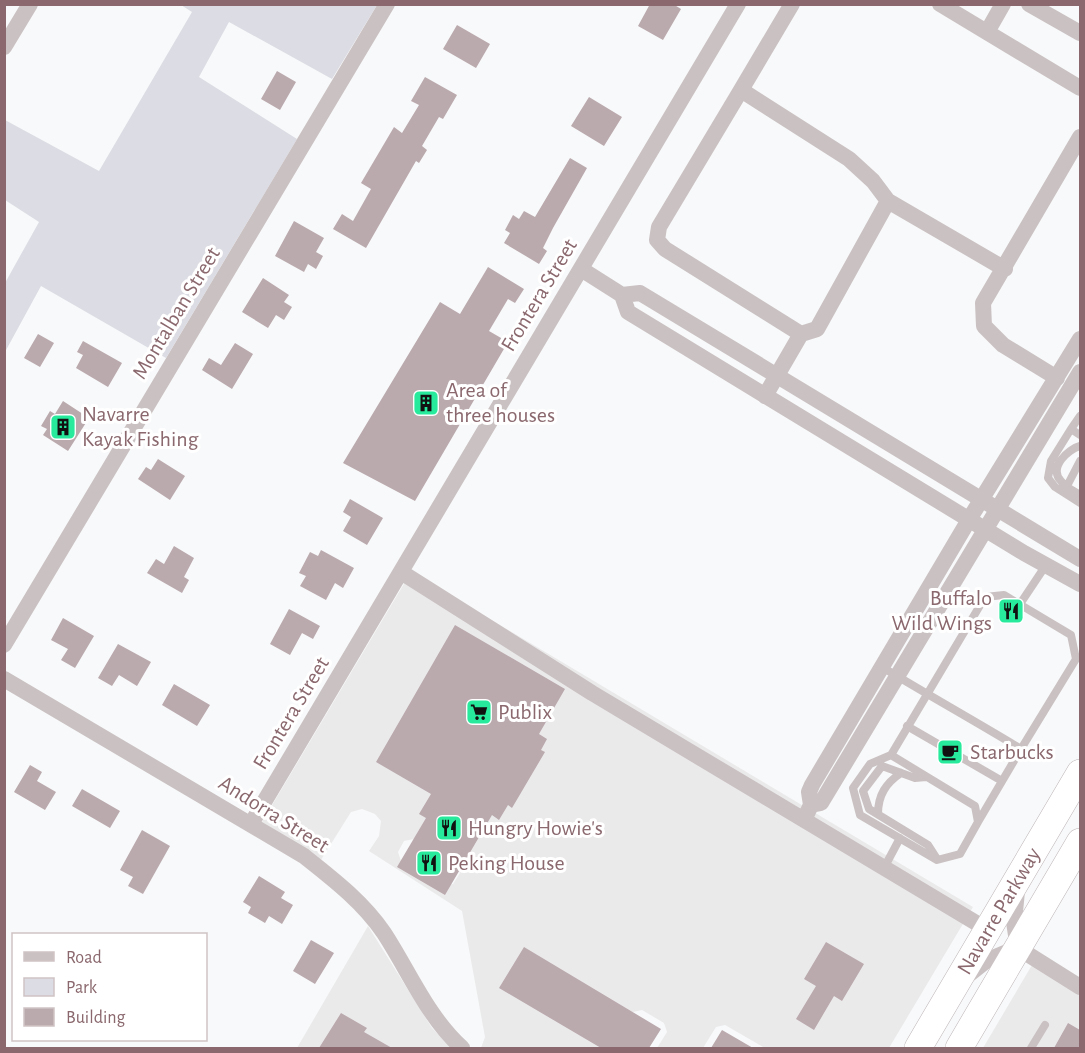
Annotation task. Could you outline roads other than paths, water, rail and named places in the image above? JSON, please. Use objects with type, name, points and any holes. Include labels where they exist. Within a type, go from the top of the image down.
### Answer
[{"type":"highway","name":"Navarre Parkway","points":[[918,1048],[1080,773]]},
{"type":"highway","name":"Navarre Parkway","points":[[958,1048],[1080,842]]},
{"type":"street","points":[[4,47],[30,4]]},
{"type":"street","name":"Montalban Street","points":[[4,645],[387,4]]},
{"type":"street","name":"Frontera Street","points":[[251,824],[738,4]]},
{"type":"street","points":[[792,4],[659,227],[657,240],[665,249],[801,334]]},
{"type":"street","points":[[940,4],[1080,88]]},
{"type":"street","points":[[987,32],[1003,4]]},
{"type":"street","points":[[1029,4],[1080,33]]},
{"type":"street","points":[[741,90],[849,159],[873,181],[888,201],[1005,269]]},
{"type":"street","points":[[1070,386],[1003,345],[984,326],[984,303],[1080,137]]},
{"type":"street","points":[[765,396],[801,334],[817,328],[888,201]]},
{"type":"street","points":[[581,269],[622,295],[628,312],[1080,584]]},
{"type":"street","points":[[622,295],[640,293],[1080,559]]},
{"type":"street","points":[[808,813],[821,803],[1070,386],[1080,339]]},
{"type":"street","points":[[808,813],[809,792],[812,785],[882,667],[964,515],[983,500],[1080,372]]},
{"type":"street","points":[[401,572],[592,693],[808,813],[884,868],[988,930]]},
{"type":"street","name":"Andorra Street","points":[[4,679],[304,856],[360,904],[383,932],[439,1025],[462,1048]]},
{"type":"street","points":[[1018,948],[1014,913],[1021,874]]},
{"type":"street","points":[[956,985],[986,961],[1018,948]]},
{"type":"street","points":[[1018,948],[1080,987]]},
{"type":"lane","points":[[1080,416],[1051,461],[1048,478],[1055,487],[1080,503]]},
{"type":"lane","points":[[1071,429],[1080,435]]},
{"type":"lane","points":[[1080,446],[1065,454],[1058,465],[1059,480],[1080,495]]},
{"type":"lane","points":[[1067,486],[1080,460]]},
{"type":"lane","points":[[1020,604],[1046,565]]},
{"type":"lane","points":[[1004,595],[1020,604],[1071,635],[1076,659],[960,854],[938,860],[860,815],[853,788],[870,764],[891,755],[985,597],[1004,595]]},
{"type":"lane","points":[[882,667],[1021,749]]},
{"type":"lane","points":[[907,726],[1002,781]]},
{"type":"lane","points":[[891,755],[975,806],[978,822]]},
{"type":"lane","points":[[927,777],[915,778],[882,766],[863,791],[869,809],[928,845],[938,860]]},
{"type":"lane","points":[[878,814],[878,802],[888,782],[901,773]]},
{"type":"lane","points":[[884,868],[900,838]]},
{"type":"lane","points":[[1031,1048],[1045,1025]]},
{"type":"place","name":"Area of three houses","points":[[426,403]]},
{"type":"place","name":"Navarre Kayak Fishing","points":[[63,427]]},
{"type":"place","name":"Buffalo Wild Wings","points":[[1011,611]]},
{"type":"place","name":"Publix","points":[[479,712]]},
{"type":"place","name":"Starbucks","points":[[950,752]]},
{"type":"place","name":"Hungry Howie's","points":[[449,828]]},
{"type":"place","name":"Peking House","points":[[429,863]]}]
